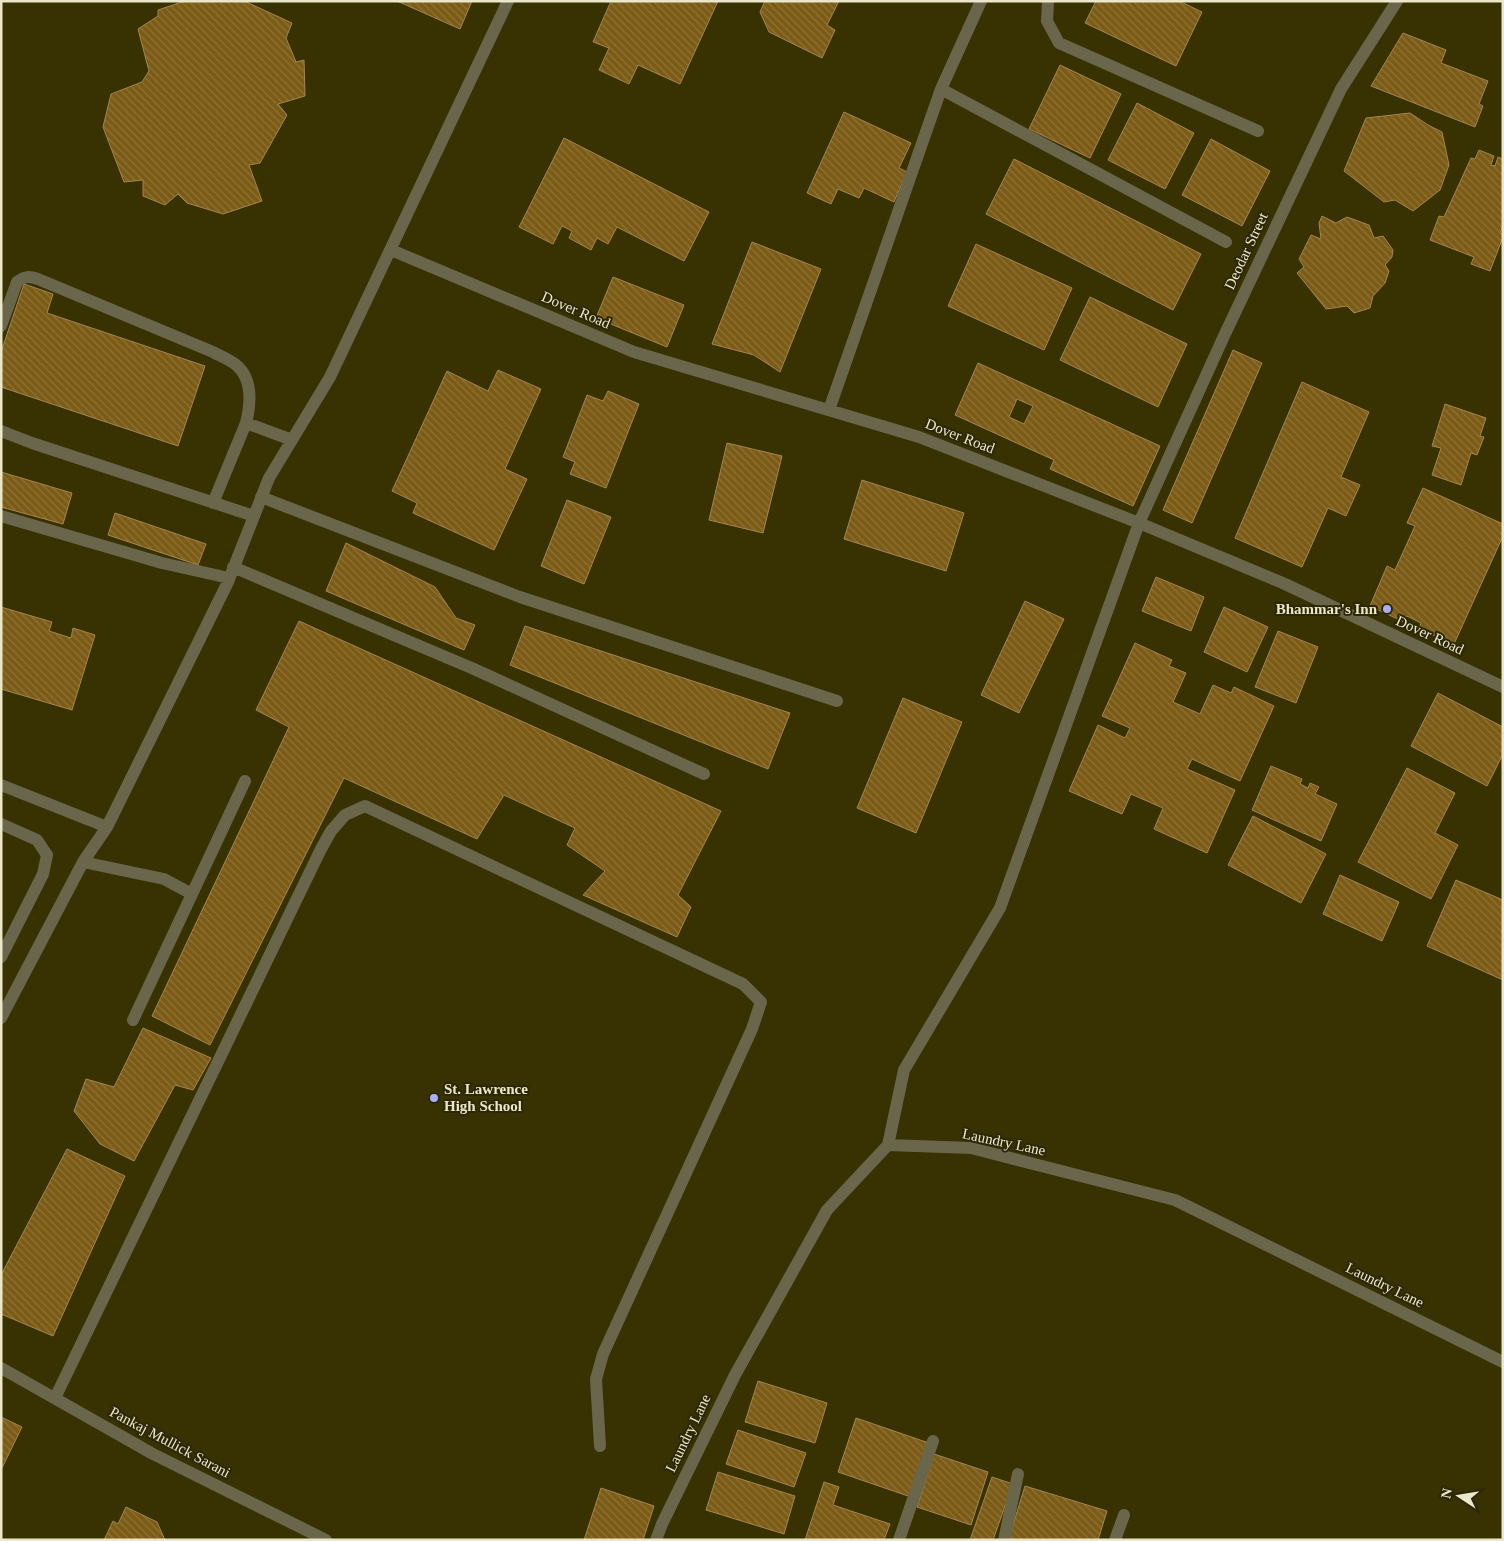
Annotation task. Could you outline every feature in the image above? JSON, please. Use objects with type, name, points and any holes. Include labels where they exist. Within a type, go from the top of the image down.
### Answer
[{"type":"street","points":[[1,1018],[84,862],[107,828],[231,573],[269,478],[330,377],[508,1]]},
{"type":"street","points":[[830,410],[941,89],[981,1]]},
{"type":"street","points":[[1048,1],[1047,21],[1059,43],[1258,131]]},
{"type":"street","name":"Deodar Street","points":[[888,1145],[904,1070],[1000,908],[1139,523],[1224,336],[1341,89],[1396,1]]},
{"type":"street","points":[[941,89],[1226,242]]},
{"type":"street","name":"Dover Road","points":[[391,250],[634,352],[919,437],[1139,523],[1285,584],[1503,688]]},
{"type":"street","points":[[1,326],[17,282],[28,276],[233,362],[243,372],[248,385],[250,406],[246,423],[213,503]]},
{"type":"street","points":[[246,423],[292,440]]},
{"type":"street","points":[[1,431],[254,516]]},
{"type":"street","points":[[261,497],[520,597],[837,701]]},
{"type":"street","points":[[1,516],[162,563],[231,573],[474,669],[704,774]]},
{"type":"street","points":[[133,1020],[245,781]]},
{"type":"street","points":[[1,785],[107,828]]},
{"type":"street","points":[[55,1398],[321,849],[331,830],[345,815],[365,806],[744,984],[761,1002],[752,1029],[603,1354],[596,1379],[600,1446]]},
{"type":"street","points":[[1,824],[37,840],[47,855],[43,874],[1,957]]},
{"type":"street","points":[[84,862],[164,879],[192,894]]},
{"type":"street","name":"Laundry Lane","points":[[656,1540],[735,1375],[827,1210],[888,1145],[971,1148],[1175,1200],[1503,1362]]},
{"type":"street","name":"Pankaj Mullick Sarani","points":[[1,1368],[153,1454],[326,1540]]},
{"type":"street","points":[[899,1540],[933,1441]]},
{"type":"street","points":[[1004,1540],[1018,1474]]},
{"type":"street","points":[[1115,1540],[1124,1515]]},
{"type":"building","points":[[185,1],[244,1],[292,23],[286,38],[296,62],[304,60],[305,96],[278,104],[287,115],[260,163],[249,165],[262,201],[223,214],[187,203],[178,194],[165,205],[143,196],[143,180],[124,182],[103,127],[111,94],[142,82],[149,71],[138,29],[158,16],[158,10]]},
{"type":"building","points":[[397,1],[472,1],[460,29]]},
{"type":"building","points":[[611,1],[718,1],[680,84],[638,65],[629,84],[599,70],[609,48],[593,42]]},
{"type":"building","points":[[765,1],[839,1],[827,25],[835,30],[822,58],[769,32],[760,12]]},
{"type":"building","points":[[1096,1],[1179,1],[1202,12],[1176,66],[1085,23]]},
{"type":"building","points":[[1403,33],[1446,50],[1441,63],[1488,81],[1479,104],[1483,106],[1475,127],[1371,86]]},
{"type":"building","points":[[1060,65],[1121,94],[1090,158],[1029,129]]},
{"type":"building","points":[[1137,103],[1194,133],[1165,189],[1108,160]]},
{"type":"building","points":[[844,112],[911,143],[899,168],[907,172],[894,202],[864,188],[859,198],[838,189],[831,204],[807,193]]},
{"type":"building","points":[[1410,113],[1442,132],[1449,165],[1440,190],[1413,211],[1395,200],[1384,202],[1344,171],[1366,118]]},
{"type":"building","points":[[564,138],[709,212],[684,261],[617,227],[608,244],[597,238],[591,250],[569,238],[572,231],[562,226],[553,244],[519,227]]},
{"type":"building","points":[[1211,139],[1270,171],[1242,226],[1182,195]]},
{"type":"building","points":[[1479,150],[1494,156],[1491,165],[1495,166],[1498,157],[1503,159],[1503,226],[1500,233],[1503,234],[1503,237],[1490,271],[1471,264],[1474,257],[1430,240],[1439,216],[1444,217],[1471,158],[1475,159]]},
{"type":"building","points":[[1014,159],[1201,254],[1173,310],[986,214]]},
{"type":"building","points":[[1322,216],[1336,223],[1347,217],[1369,225],[1374,238],[1383,236],[1393,250],[1392,257],[1385,265],[1389,271],[1385,283],[1373,296],[1370,308],[1354,313],[1347,306],[1326,309],[1297,273],[1304,267],[1299,259],[1311,235],[1321,239],[1319,223]]},
{"type":"building","points":[[752,242],[821,269],[780,372],[754,355],[712,344]]},
{"type":"building","points":[[976,244],[1072,288],[1044,350],[948,306]]},
{"type":"building","points":[[613,277],[684,305],[667,347],[596,318]]},
{"type":"building","points":[[24,284],[53,294],[47,313],[205,366],[178,446],[1,387],[1,352]]},
{"type":"building","points":[[1090,297],[1187,344],[1158,407],[1060,360]]},
{"type":"building","points":[[1233,350],[1262,363],[1192,523],[1163,510]]},
{"type":"building","points":[[978,363],[1160,446],[1133,506],[1050,469],[1054,460],[955,415]],"holes":[[[1017,399],[1033,406],[1024,424],[1009,417]]]},
{"type":"building","points":[[498,370],[541,389],[505,469],[527,479],[494,550],[413,513],[417,503],[392,491],[447,371],[488,391]]},
{"type":"building","points":[[1302,382],[1369,412],[1341,477],[1360,485],[1346,516],[1328,508],[1302,567],[1235,538]]},
{"type":"building","points":[[608,391],[639,404],[606,488],[570,474],[575,462],[563,457],[587,395],[603,401]]},
{"type":"building","points":[[1445,404],[1486,418],[1480,436],[1484,437],[1477,455],[1471,453],[1461,485],[1432,475],[1441,448],[1432,446]]},
{"type":"building","points":[[727,443],[782,456],[763,533],[709,520]]},
{"type":"building","points":[[1,472],[72,493],[63,524],[1,507]]},
{"type":"building","points":[[862,480],[964,513],[946,571],[844,539]]},
{"type":"building","points":[[1423,488],[1503,524],[1503,536],[1454,644],[1419,629],[1421,623],[1407,616],[1404,622],[1370,606],[1387,566],[1395,570],[1415,526],[1407,523]]},
{"type":"building","points":[[567,500],[611,517],[584,584],[541,566]]},
{"type":"building","points":[[115,513],[206,544],[198,565],[108,535]]},
{"type":"building","points":[[346,543],[435,587],[456,618],[475,625],[464,650],[326,591]]},
{"type":"building","points":[[1156,577],[1204,597],[1191,631],[1142,611]]},
{"type":"building","points":[[1025,601],[1064,619],[1019,713],[981,695]]},
{"type":"building","points":[[1,607],[52,622],[49,631],[71,638],[73,628],[95,635],[72,710],[1,689]]},
{"type":"building","points":[[1224,607],[1268,627],[1247,672],[1204,652]]},
{"type":"building","points":[[299,621],[721,811],[678,895],[691,907],[677,937],[583,895],[605,871],[567,845],[575,828],[504,795],[477,839],[344,778],[210,1045],[152,1016],[289,727],[256,710]]},
{"type":"building","points":[[525,626],[790,713],[768,769],[510,665]]},
{"type":"building","points":[[1278,631],[1318,647],[1296,703],[1255,687]]},
{"type":"building","points":[[1135,643],[1172,660],[1169,666],[1186,673],[1173,702],[1200,714],[1213,685],[1231,693],[1234,687],[1274,706],[1240,781],[1192,759],[1187,769],[1235,790],[1207,853],[1154,829],[1163,808],[1131,794],[1122,814],[1069,791],[1098,725],[1125,738],[1130,728],[1102,716]]},
{"type":"building","points":[[1438,693],[1503,727],[1503,754],[1487,786],[1411,746]]},
{"type":"building","points":[[903,698],[962,722],[916,833],[857,808]]},
{"type":"building","points":[[1271,766],[1302,779],[1300,784],[1308,788],[1310,783],[1319,787],[1315,794],[1337,804],[1321,841],[1252,810]]},
{"type":"building","points":[[1407,768],[1455,793],[1435,833],[1458,845],[1431,899],[1358,862]]},
{"type":"building","points":[[1253,816],[1326,854],[1301,903],[1228,865]]},
{"type":"building","points":[[1340,875],[1399,902],[1382,941],[1323,914]]},
{"type":"building","points":[[1456,880],[1503,900],[1503,980],[1427,946]]},
{"type":"building","points":[[143,1028],[211,1058],[193,1090],[175,1085],[134,1161],[100,1144],[74,1111],[86,1079],[114,1087]]},
{"type":"building","points":[[67,1149],[125,1176],[53,1336],[1,1314],[1,1275]]},
{"type":"building","points":[[758,1381],[827,1403],[815,1443],[745,1422]]},
{"type":"building","points":[[1,1417],[22,1427],[1,1470]]},
{"type":"building","points":[[856,1418],[929,1443],[911,1497],[838,1472]]},
{"type":"building","points":[[738,1430],[806,1453],[794,1487],[726,1464]]},
{"type":"building","points":[[934,1454],[988,1472],[971,1525],[917,1507]]},
{"type":"building","points":[[718,1472],[795,1496],[784,1534],[706,1510]]},
{"type":"building","points":[[992,1477],[1013,1484],[993,1540],[970,1540]]},
{"type":"building","points":[[824,1482],[839,1487],[833,1505],[890,1524],[884,1540],[805,1540]]},
{"type":"building","points":[[1025,1486],[1107,1511],[1098,1540],[1015,1540],[1009,1538]]},
{"type":"building","points":[[601,1488],[654,1506],[643,1540],[584,1540]]},
{"type":"building","points":[[126,1507],[157,1522],[165,1540],[104,1540],[113,1521],[118,1524]]},
{"type":"place","name":"Bhammar's Inn","points":[[1387,609]]},
{"type":"place","name":"St. Lawrence High School","points":[[434,1098]]}]
